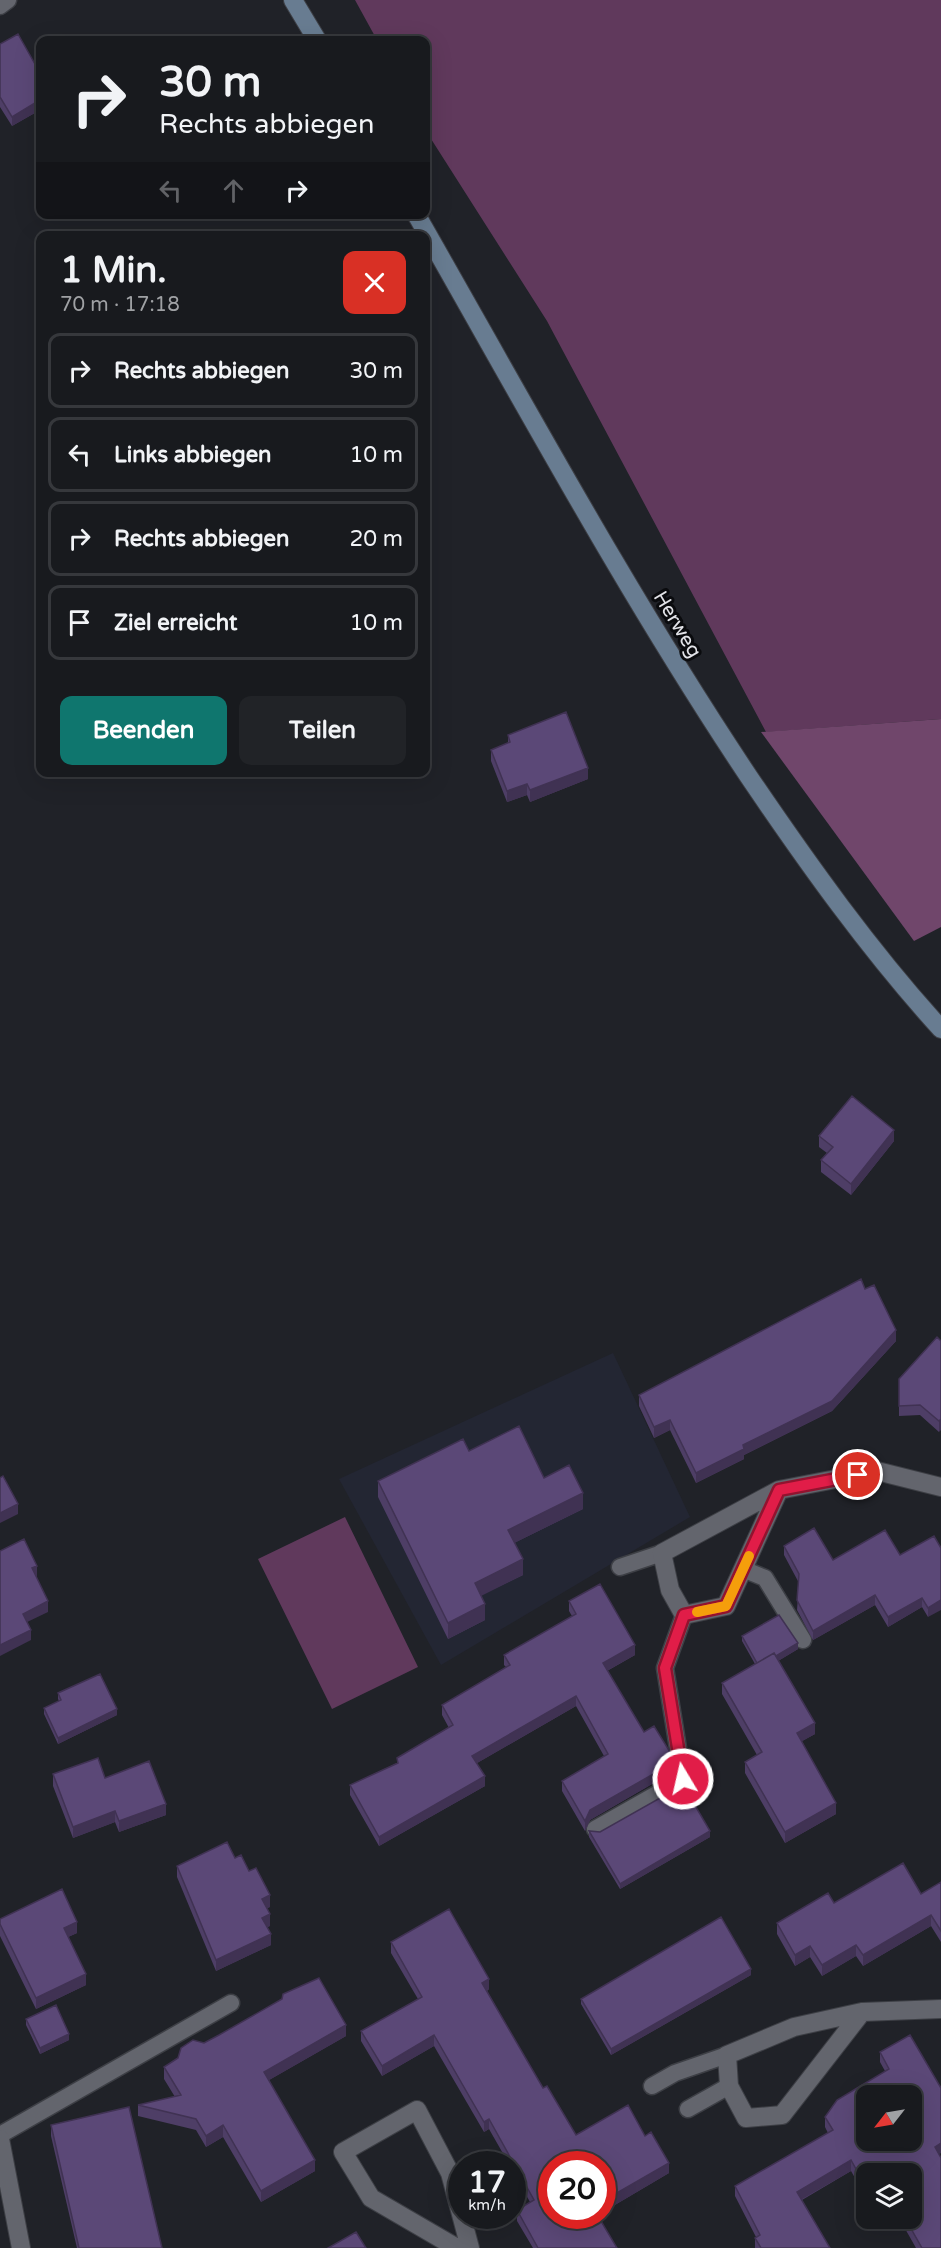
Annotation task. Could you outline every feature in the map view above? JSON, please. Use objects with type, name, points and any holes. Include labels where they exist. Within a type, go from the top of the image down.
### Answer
[{"type":"street","points":[[293,0],[314,36]]},
{"type":"street","name":"Herweg","points":[[430,238],[648,619],[702,707],[799,851],[852,921],[941,1029]]},
{"type":"street","points":[[779,1490],[726,1606],[684,1615],[670,1590],[662,1553],[779,1490],[877,1471],[941,1487]]},
{"type":"street","points":[[862,2012],[782,2115],[746,2118],[729,2086],[727,2055],[794,2027],[862,2012],[941,2009]]},
{"type":"street","points":[[457,2248],[371,2198],[344,2152],[417,2110],[450,2173],[470,2248]]},
{"type":"street","points":[[0,2137],[21,2248]]},
{"type":"lane","points":[[0,6],[8,0]]},
{"type":"lane","points":[[620,1568],[662,1553]]},
{"type":"lane","points":[[743,1569],[765,1578],[802,1640]]},
{"type":"lane","points":[[595,1829],[683,1779],[665,1668],[684,1615]]},
{"type":"lane","points":[[0,2137],[231,2003]]},
{"type":"lane","points":[[652,2086],[675,2073],[727,2055]]},
{"type":"lane","points":[[688,2109],[729,2086]]},
{"type":"shaded area","points":[[355,0],[941,0],[941,719],[766,732],[547,321],[430,137],[430,36],[375,36]]},
{"type":"shaded area","points":[[941,719],[941,927],[914,941],[761,732]]},
{"type":"shaded area","points":[[613,1353],[690,1517],[441,1665],[339,1479]]},
{"type":"shaded area","points":[[345,1517],[418,1667],[332,1709],[258,1559]]},
{"type":"building","points":[[18,34],[36,66],[36,102],[12,117],[0,97],[0,44]]},
{"type":"building","points":[[566,712],[588,768],[530,790],[527,784],[507,791],[491,750],[510,742],[508,735]]},
{"type":"building","points":[[852,1096],[894,1130],[851,1184],[821,1160],[833,1147],[819,1136]]},
{"type":"building","points":[[861,1279],[865,1289],[874,1285],[896,1330],[832,1401],[743,1445],[744,1449],[696,1473],[670,1420],[654,1427],[639,1395]]},
{"type":"building","points":[[937,1337],[941,1341],[941,1419],[939,1421],[920,1405],[899,1406],[899,1379]]},
{"type":"building","points":[[519,1426],[544,1478],[569,1465],[583,1493],[508,1530],[523,1559],[475,1583],[485,1604],[448,1623],[378,1481],[463,1439],[469,1451]]},
{"type":"building","points":[[3,1476],[18,1504],[0,1513],[0,1478]]},
{"type":"building","points":[[814,1528],[833,1560],[885,1530],[900,1555],[934,1536],[941,1548],[941,1600],[928,1608],[922,1598],[888,1617],[875,1595],[813,1631],[797,1600],[799,1574],[784,1546]]},
{"type":"building","points":[[24,1539],[37,1566],[32,1568],[48,1601],[23,1614],[31,1630],[0,1645],[0,1551]]},
{"type":"building","points":[[600,1584],[635,1645],[603,1663],[644,1732],[654,1726],[670,1752],[671,1764],[590,1810],[585,1821],[562,1781],[608,1754],[576,1696],[472,1756],[485,1776],[379,1837],[350,1785],[398,1763],[397,1758],[453,1725],[442,1705],[510,1665],[504,1655],[576,1614],[569,1601]]},
{"type":"building","points":[[779,1615],[798,1643],[776,1656],[774,1653],[757,1663],[742,1636]]},
{"type":"building","points":[[774,1653],[815,1723],[797,1733],[836,1803],[785,1832],[745,1762],[762,1752],[722,1683]]},
{"type":"building","points":[[100,1674],[117,1709],[58,1738],[44,1708],[61,1700],[58,1693]]},
{"type":"building","points":[[98,1758],[105,1778],[149,1761],[166,1804],[119,1821],[115,1811],[73,1827],[53,1774]]},
{"type":"building","points":[[683,1785],[710,1831],[620,1884],[589,1831],[600,1832]]},
{"type":"building","points":[[227,1842],[235,1858],[241,1855],[249,1871],[256,1868],[270,1895],[262,1899],[270,1914],[262,1918],[271,1934],[216,1960],[177,1866]]},
{"type":"building","points":[[903,1863],[921,1894],[941,1882],[941,1931],[931,1915],[863,1955],[856,1945],[822,1965],[810,1946],[795,1955],[777,1923],[828,1893],[834,1903]]},
{"type":"building","points":[[62,1889],[77,1922],[64,1928],[86,1974],[36,1998],[0,1924],[0,1919]]},
{"type":"building","points":[[449,1909],[489,1979],[482,1983],[543,2088],[547,2086],[576,2135],[628,2105],[645,2136],[651,2132],[669,2163],[616,2194],[616,2151],[538,2151],[538,2229],[606,2229],[617,2248],[538,2248],[526,2226],[526,2205],[534,2200],[526,2186],[526,2151],[507,2151],[489,2119],[484,2122],[434,2035],[382,2066],[361,2031],[422,1997],[391,1942]]},
{"type":"building","points":[[721,1917],[751,1969],[611,2049],[581,1999]]},
{"type":"building","points":[[319,1978],[346,2025],[264,2072],[315,2160],[261,2191],[223,2125],[206,2136],[196,2119],[138,2105],[181,2095],[164,2067],[178,2058],[181,2048],[193,2040],[204,2043],[282,1999],[283,1994]]},
{"type":"building","points":[[56,2005],[69,2034],[40,2048],[26,2019]]},
{"type":"building","points":[[910,2035],[941,2088],[941,2143],[935,2147],[941,2158],[941,2248],[922,2248],[911,2229],[922,2229],[922,2163],[856,2163],[856,2169],[851,2160],[797,2192],[830,2248],[761,2248],[755,2238],[760,2235],[735,2186],[833,2130],[825,2117],[837,2100],[856,2089],[856,2151],[922,2151],[922,2085],[862,2085],[889,2069],[880,2052]]},
{"type":"building","points":[[129,2107],[162,2248],[79,2248],[51,2125]]},
{"type":"building","points":[[356,2232],[366,2248],[328,2248]]},
{"type":"slow traffic","points":[[697,1612],[726,1606],[749,1556]]},
{"type":"route","points":[[683,1779],[665,1668],[684,1615],[726,1606],[779,1490],[858,1475]]}]
